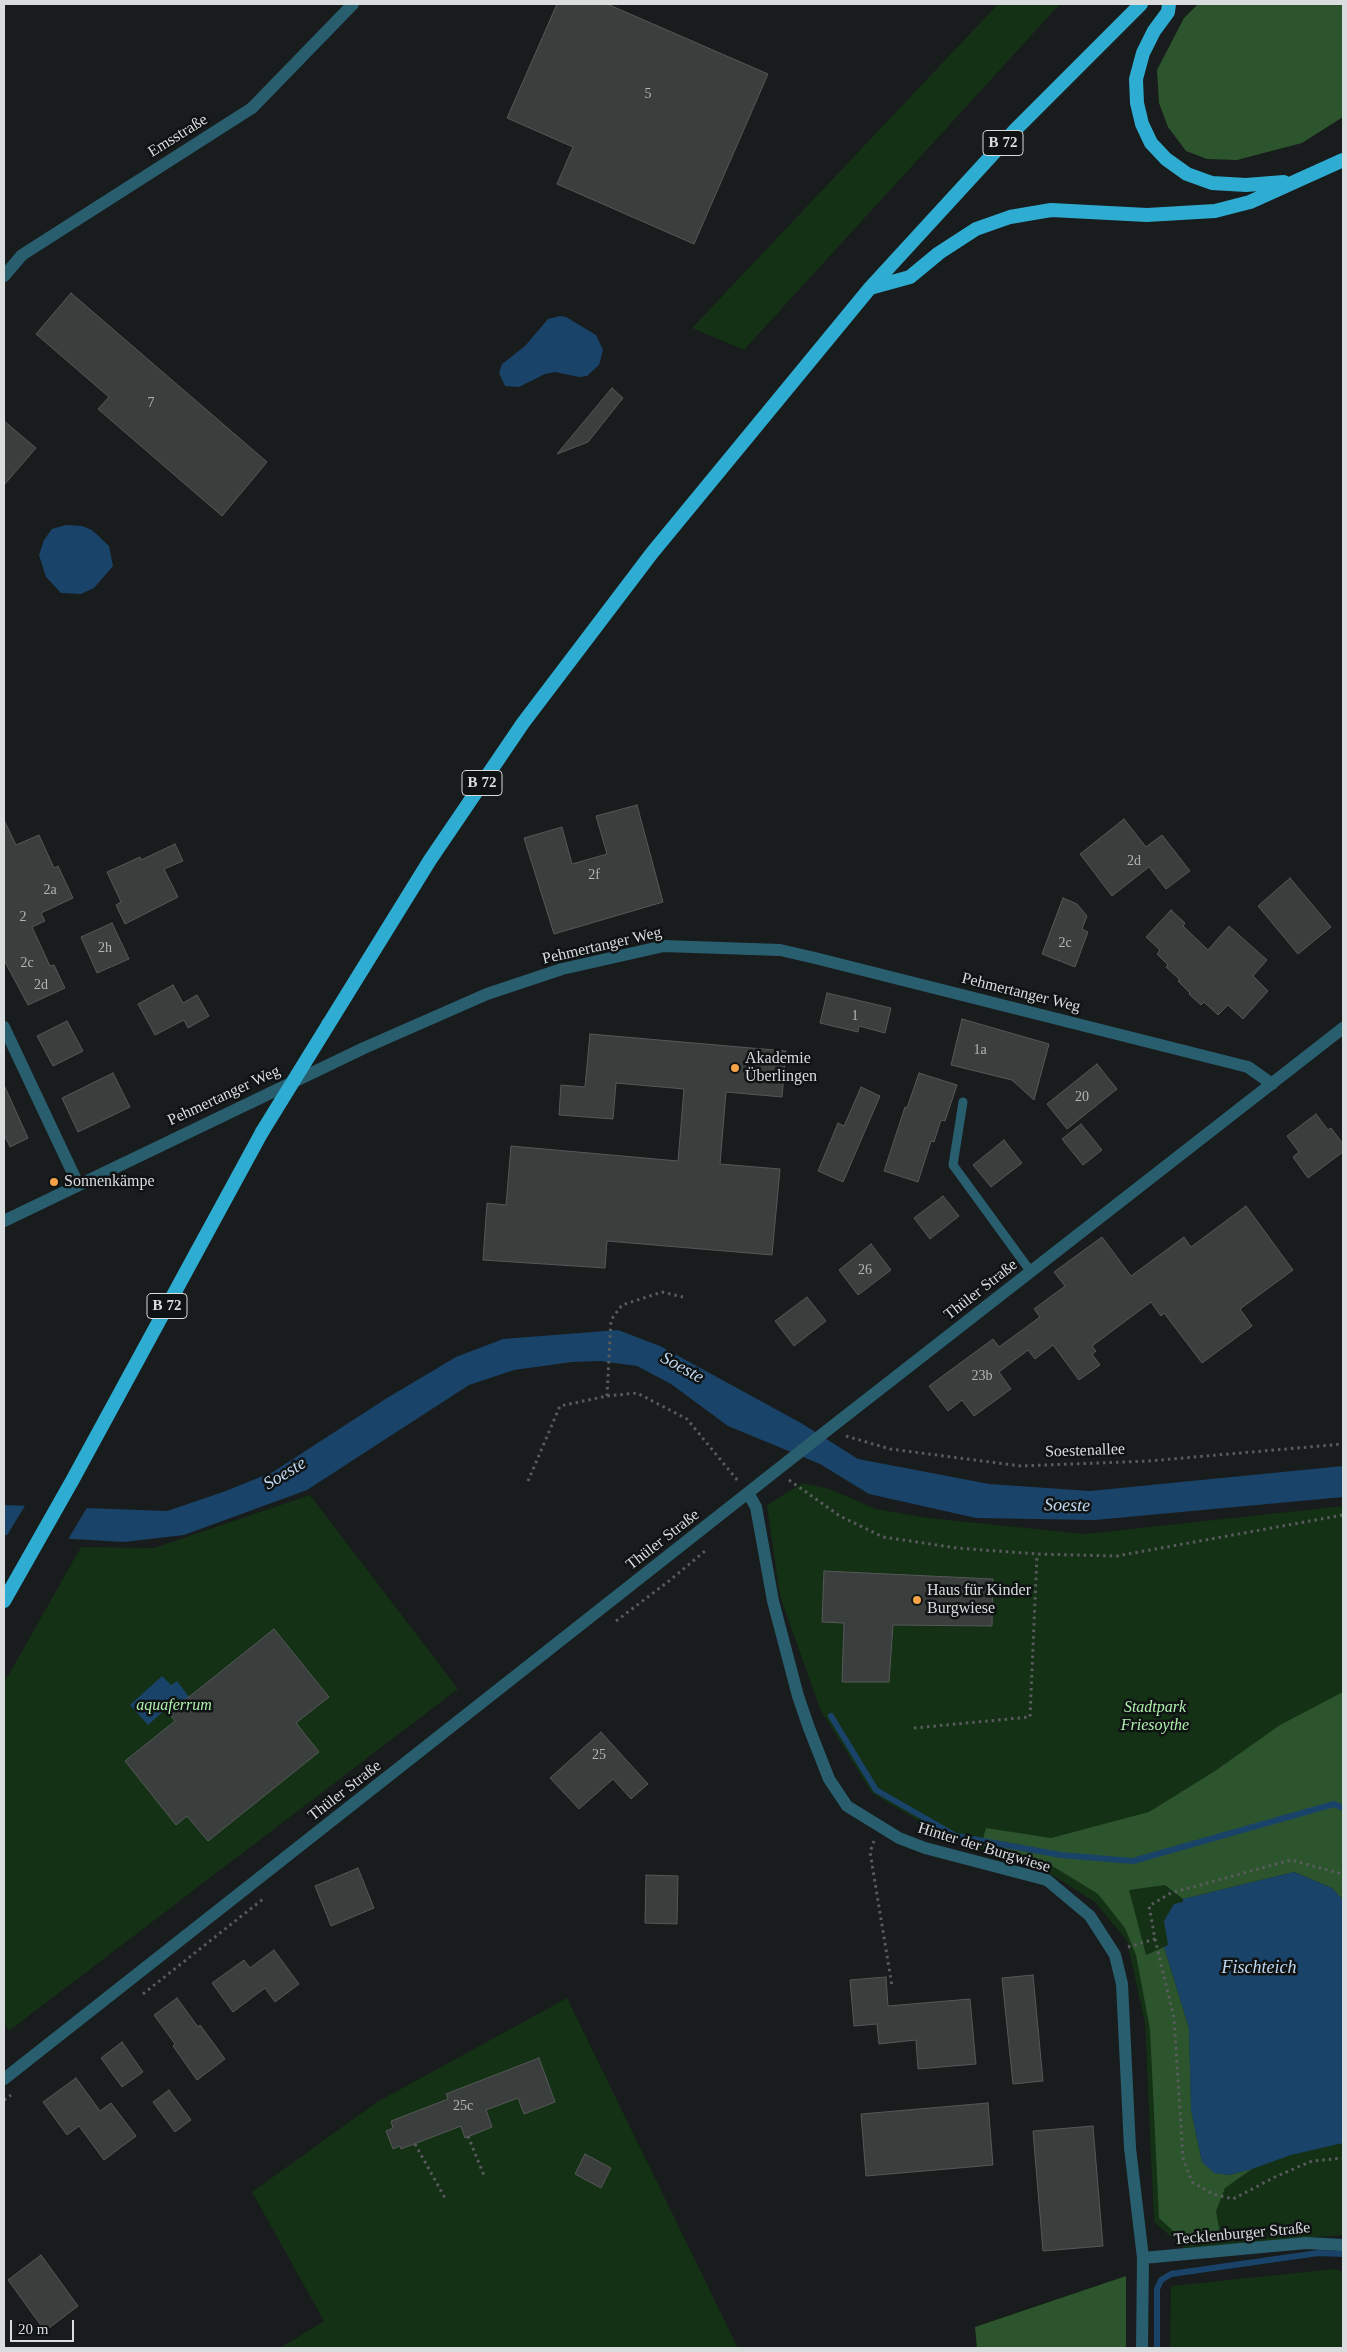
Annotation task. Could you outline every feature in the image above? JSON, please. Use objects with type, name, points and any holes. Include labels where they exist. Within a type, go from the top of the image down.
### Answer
[{"type":"highway","name":"B 72","points":[[4,1601],[72,1481],[262,1132],[430,860],[523,723],[652,553],[870,288],[1015,130],[1141,4]]},
{"type":"highway","points":[[1169,4],[1168,12],[1154,31],[1144,53],[1136,79],[1138,110],[1151,143],[1166,159],[1187,174],[1212,183],[1246,186],[1297,181]]},
{"type":"highway","points":[[870,288],[910,277],[939,253],[976,229],[1010,217],[1051,210],[1147,215],[1215,211],[1250,202],[1343,160]]},
{"type":"street","name":"Emsstraße","points":[[4,276],[22,255],[252,108],[353,4]]},
{"type":"street","name":"Pehmertanger Weg","points":[[4,1221],[364,1048],[487,994],[562,969],[664,946],[780,950],[1248,1067],[1272,1084]]},
{"type":"street","points":[[4,1027],[78,1184]]},
{"type":"street","name":"Thüler Straße","points":[[4,2079],[834,1425],[1343,1028]]},
{"type":"street","name":"Hinter der Burgwiese","points":[[748,1493],[756,1507],[773,1601],[809,1728],[830,1778],[847,1806],[899,1838],[925,1848],[1047,1880],[1090,1916],[1115,1955],[1122,1984],[1130,2148],[1142,2258],[1142,2348]]},
{"type":"street","name":"Tecklenburger Straße","points":[[1142,2258],[1306,2243],[1343,2245]]},
{"type":"lane","points":[[963,1102],[952,1166],[1031,1272]]},
{"type":"path","points":[[607,1396],[611,1320],[622,1305],[662,1292],[683,1297]]},
{"type":"path","points":[[528,1480],[560,1406],[607,1396],[637,1393],[687,1419],[748,1493]]},
{"type":"path","name":"Soestenallee","points":[[834,1425],[847,1437],[890,1449],[1021,1466],[1149,1461],[1343,1444]]},
{"type":"path","points":[[789,1479],[840,1516],[883,1537],[958,1548],[1037,1554],[1118,1556],[1343,1516]]},
{"type":"path","points":[[914,1728],[1030,1717],[1037,1554]]},
{"type":"path","points":[[878,1826],[870,1852],[892,1986]]},
{"type":"path","points":[[1343,1877],[1339,1873],[1291,1860],[1171,1893],[1149,1906],[1174,2018],[1183,2158],[1192,2182],[1213,2194],[1233,2199],[1277,2176],[1312,2161],[1343,2158]]},
{"type":"path","points":[[1115,1955],[1126,1948],[1155,1939]]},
{"type":"path","points":[[468,2136],[485,2178]]},
{"type":"path","points":[[415,2144],[445,2198]]},
{"type":"green space","points":[[998,4],[1060,4],[744,350],[692,328]]},
{"type":"green space","points":[[1198,4],[1343,4],[1343,117],[1302,143],[1237,160],[1207,159],[1186,151],[1168,127],[1159,103],[1157,70],[1184,18]]},
{"type":"green space","name":"Stadtpark Friesoythe","points":[[803,1483],[830,1489],[876,1509],[928,1518],[1085,1534],[1343,1506],[1343,2235],[1184,2248],[1154,2222],[1145,2023],[1127,1941],[1095,1902],[1046,1871],[946,1837],[872,1793],[820,1709],[780,1596],[767,1505]]},
{"type":"green space","name":"aquaferrum","points":[[310,1495],[458,1689],[9,2031],[4,2024],[4,1683],[81,1547],[154,1548]]},
{"type":"green space","points":[[1343,1692],[1343,1900],[1332,1888],[1294,1872],[1183,1899],[1165,1885],[1129,1890],[1146,1955],[1164,1947],[1189,2028],[1191,2110],[1202,2162],[1215,2173],[1229,2175],[1252,2169],[1225,2188],[1216,2211],[1221,2239],[1184,2241],[1159,2218],[1150,2029],[1136,1955],[1125,1928],[1098,1894],[1054,1867],[981,1846],[986,1828],[1051,1838],[1149,1812],[1215,1771],[1280,1725]]},
{"type":"green space","points":[[567,1998],[738,2348],[280,2348],[324,2321],[252,2192],[377,2102]]},
{"type":"green space","points":[[1334,2269],[1343,2272],[1343,2348],[1170,2348],[1171,2286]]},
{"type":"green space","points":[[1126,2276],[1126,2348],[977,2348],[975,2327]]},
{"type":"water","points":[[560,316],[566,317],[596,335],[603,350],[599,365],[587,376],[579,377],[555,372],[545,374],[519,387],[505,386],[499,373],[502,364],[525,346],[548,319]]},
{"type":"water","points":[[66,525],[82,526],[92,530],[109,546],[113,566],[94,588],[81,594],[61,593],[46,577],[39,555],[44,540],[52,529]]},
{"type":"water","name":"Soeste","points":[[618,1330],[660,1346],[801,1423],[858,1459],[989,1484],[1090,1491],[1343,1466],[1343,1497],[1095,1520],[976,1518],[869,1494],[820,1464],[728,1426],[671,1384],[637,1366],[600,1361],[572,1362],[514,1370],[469,1385],[307,1490],[184,1535],[124,1542],[4,1535],[4,1505],[167,1511],[223,1492],[273,1472],[387,1398],[456,1357],[503,1339]]},
{"type":"water","points":[[162,1676],[171,1685],[177,1681],[189,1697],[183,1702],[178,1698],[148,1725],[130,1705]]},
{"type":"water","name":"Fischteich","points":[[1294,1872],[1332,1888],[1343,1900],[1343,2143],[1291,2155],[1229,2175],[1214,2173],[1202,2162],[1191,2110],[1189,2028],[1164,1947],[1168,1945],[1164,1921],[1174,1904],[1183,1902],[1183,1899]]},
{"type":"pier","points":[[26,1504],[88,1506],[67,1541],[6,1537]]},
{"type":"building","points":[[557,4],[607,4],[768,74],[694,244],[557,184],[573,147],[507,118]]},
{"type":"building","points":[[71,293],[267,462],[222,516],[98,409],[109,397],[36,334]]},
{"type":"building","points":[[612,388],[623,398],[588,442],[557,454]]},
{"type":"building","points":[[4,421],[36,448],[4,485]]},
{"type":"building","points":[[637,805],[663,902],[554,934],[524,838],[562,827],[572,864],[607,854],[596,816]]},
{"type":"building","points":[[1124,819],[1146,847],[1162,835],[1190,871],[1166,889],[1149,867],[1112,896],[1080,854]]},
{"type":"building","points":[[4,820],[16,845],[39,835],[54,868],[58,866],[73,898],[41,913],[45,921],[32,927],[50,966],[54,965],[65,988],[28,1005],[4,960]]},
{"type":"building","points":[[175,844],[183,861],[164,869],[178,897],[125,924],[116,905],[121,902],[107,872],[140,857],[141,860]]},
{"type":"building","points":[[1290,878],[1331,927],[1298,954],[1258,906]]},
{"type":"building","points":[[1063,898],[1077,904],[1087,916],[1082,929],[1088,932],[1075,967],[1042,954]]},
{"type":"building","points":[[1171,910],[1185,923],[1183,926],[1208,950],[1229,926],[1267,960],[1253,976],[1268,991],[1243,1019],[1228,1005],[1218,1015],[1204,1002],[1201,1005],[1189,994],[1178,981],[1180,980],[1166,967],[1168,965],[1157,954],[1160,950],[1146,937]]},
{"type":"building","points":[[112,923],[129,959],[97,973],[81,937]]},
{"type":"building","points":[[173,985],[183,1003],[197,995],[209,1016],[188,1028],[184,1020],[155,1035],[138,1004]]},
{"type":"building","points":[[827,993],[891,1008],[885,1033],[859,1026],[858,1032],[820,1023]]},
{"type":"building","points":[[962,1019],[1049,1044],[1034,1100],[1012,1080],[951,1065]]},
{"type":"building","points":[[67,1021],[83,1051],[53,1066],[37,1036]]},
{"type":"building","points":[[590,1034],[786,1051],[782,1097],[726,1092],[720,1164],[780,1169],[772,1255],[607,1241],[605,1268],[483,1260],[487,1203],[506,1205],[511,1146],[678,1161],[684,1089],[616,1083],[613,1119],[559,1115],[561,1085],[585,1087]]},
{"type":"building","points":[[1097,1064],[1117,1089],[1067,1129],[1047,1104]]},
{"type":"building","points":[[113,1073],[130,1107],[78,1132],[62,1098]]},
{"type":"building","points":[[919,1073],[957,1085],[945,1121],[941,1120],[934,1142],[931,1141],[918,1182],[884,1171],[905,1107],[907,1108]]},
{"type":"building","points":[[4,1085],[28,1138],[10,1147],[4,1134]]},
{"type":"building","points":[[861,1087],[880,1096],[843,1182],[818,1171],[838,1123],[844,1126]]},
{"type":"building","points":[[1316,1114],[1328,1130],[1331,1128],[1343,1144],[1343,1152],[1308,1178],[1293,1157],[1299,1152],[1287,1136]]},
{"type":"building","points":[[1081,1124],[1102,1150],[1083,1165],[1062,1139]]},
{"type":"building","points":[[1004,1140],[1022,1163],[991,1187],[973,1165]]},
{"type":"building","points":[[943,1196],[959,1216],[930,1239],[914,1218]]},
{"type":"building","points":[[1246,1206],[1293,1270],[1240,1309],[1252,1326],[1202,1363],[1164,1313],[1161,1316],[1151,1302],[1092,1346],[1096,1351],[1092,1354],[1100,1365],[1079,1380],[1053,1345],[1035,1359],[1028,1350],[999,1372],[1011,1389],[974,1416],[962,1400],[948,1411],[929,1386],[993,1339],[999,1347],[1040,1317],[1034,1309],[1065,1286],[1054,1272],[1102,1237],[1131,1276],[1184,1237],[1191,1247]]},
{"type":"building","points":[[871,1244],[891,1270],[858,1295],[839,1270]]},
{"type":"building","points":[[807,1297],[826,1321],[794,1346],[775,1321]]},
{"type":"building","points":[[824,1571],[993,1579],[992,1626],[893,1625],[889,1682],[842,1682],[844,1623],[822,1622]]},
{"type":"building","points":[[274,1629],[329,1697],[296,1723],[319,1752],[208,1841],[187,1816],[176,1825],[125,1761],[175,1721],[169,1713]]},
{"type":"building","points":[[601,1732],[648,1784],[631,1799],[613,1779],[579,1809],[550,1778]]},
{"type":"building","points":[[358,1868],[374,1908],[331,1926],[315,1886]]},
{"type":"building","points":[[646,1875],[678,1876],[677,1924],[645,1923]]},
{"type":"building","points":[[274,1950],[299,1984],[275,2002],[265,1988],[233,2012],[212,1983],[244,1960],[250,1968]]},
{"type":"building","points":[[1033,1975],[1043,2081],[1013,2084],[1002,1978]]},
{"type":"building","points":[[886,1977],[888,2006],[970,1999],[976,2064],[918,2069],[916,2040],[879,2044],[877,2024],[854,2026],[850,1980]]},
{"type":"building","points":[[177,1998],[225,2059],[197,2080],[173,2046],[175,2044],[154,2015]]},
{"type":"building","points":[[122,2042],[143,2072],[122,2087],[101,2058]]},
{"type":"building","points":[[539,2058],[555,2102],[524,2114],[518,2098],[486,2110],[492,2127],[465,2138],[461,2126],[401,2149],[400,2146],[393,2149],[386,2131],[393,2128],[391,2121],[448,2099],[446,2094]]},
{"type":"building","points":[[76,2078],[100,2111],[111,2103],[136,2136],[104,2160],[79,2126],[67,2135],[43,2102]]},
{"type":"building","points":[[169,2090],[191,2120],[175,2132],[153,2102]]},
{"type":"building","points":[[988,2103],[993,2165],[866,2176],[861,2114]]},
{"type":"building","points":[[1093,2126],[1103,2246],[1043,2251],[1033,2131]]},
{"type":"building","points":[[585,2154],[611,2168],[601,2188],[575,2174]]},
{"type":"building","points":[[41,2255],[78,2306],[45,2331],[8,2280]]},
{"type":"waterway","points":[[831,1716],[876,1790],[956,1836],[1061,1855],[1133,1861],[1334,1804],[1343,1808]]},
{"type":"waterway","points":[[1157,2348],[1157,2289],[1161,2280],[1171,2274],[1318,2253],[1343,2254]]},
{"type":"place","name":"Akademie Überlingen","points":[[735,1068]]},
{"type":"place","name":"Sonnenkämpe","points":[[54,1182]]},
{"type":"place","name":"Haus für Kinder Burgwiese","points":[[917,1600]]}]
